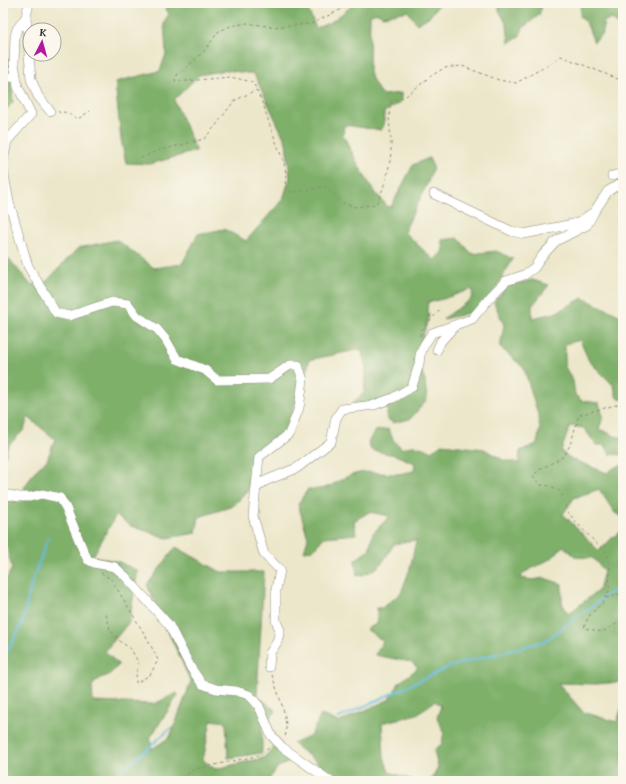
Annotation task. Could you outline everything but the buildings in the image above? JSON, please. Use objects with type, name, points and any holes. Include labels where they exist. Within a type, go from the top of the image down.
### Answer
[{"type":"street","points":[[29,3],[26,17],[31,79],[38,96],[52,109]]},
{"type":"street","points":[[3,162],[7,141],[31,114],[18,87],[14,64],[15,36],[17,29],[26,17]]},
{"type":"street","points":[[3,76],[16,78]]},
{"type":"street","points":[[3,170],[9,202],[28,266],[56,314],[69,316],[112,302],[128,304],[137,316],[157,329],[166,340],[177,359],[205,370],[217,380],[269,378],[290,365],[298,365],[303,380],[299,408],[289,434],[259,457],[253,516],[264,554],[280,570],[276,590],[276,621],[280,630],[277,642],[270,653],[269,667]]},
{"type":"street","points":[[612,176],[623,173]]},
{"type":"street","points":[[256,488],[265,481],[297,468],[331,442],[336,418],[342,409],[374,405],[393,398],[412,387],[419,364],[420,354],[432,333],[472,319],[506,281],[524,275],[534,268],[542,256],[556,241],[586,225],[608,191],[623,182]]},
{"type":"street","points":[[434,194],[512,231],[524,234],[578,223],[594,212]]},
{"type":"street","points":[[437,350],[441,341],[456,324]]},
{"type":"street","points":[[3,494],[20,497],[30,497],[42,494],[60,498],[66,508],[88,560],[94,563],[115,567],[125,576],[169,624],[191,668],[202,684],[216,689],[236,691],[249,695],[259,706],[271,735],[278,743],[330,781]]},
{"type":"path","points":[[346,7],[311,24],[273,27],[247,23],[231,26],[219,31],[204,51],[177,75],[176,80],[186,81],[230,77],[253,82],[264,107],[284,163],[286,173],[285,186],[291,192],[306,191],[324,186],[343,203],[356,207],[376,204],[381,196],[391,150],[389,108],[392,100],[406,96],[431,76],[444,68],[462,66],[499,80],[516,83],[561,56],[623,81]]},
{"type":"path","points":[[141,158],[157,151],[204,139],[234,100],[257,90]]},
{"type":"path","points":[[52,109],[60,113],[65,112],[78,119],[90,111]]},
{"type":"path","points":[[623,403],[579,415],[567,452],[561,458],[539,469],[532,476],[540,485],[551,486],[559,491],[565,502],[567,511],[600,547],[608,552],[610,568],[609,591],[603,602],[588,617],[584,628],[602,632],[623,620]]},
{"type":"path","points":[[97,571],[111,579],[147,638],[158,660],[150,675],[136,683],[138,662],[131,649],[121,642],[110,630],[106,614]]},
{"type":"path","points":[[605,599],[623,593]]},
{"type":"path","points":[[177,781],[196,770],[257,756],[284,739],[286,731],[284,713],[269,667]]},
{"type":"green space","points":[[162,3],[236,3],[240,7],[250,3],[305,3],[316,28],[331,22],[356,3],[440,3],[430,16],[417,24],[408,11],[383,16],[378,13],[370,15],[369,73],[378,90],[383,95],[401,93],[401,102],[384,112],[384,122],[381,130],[344,125],[343,135],[362,172],[375,192],[387,206],[391,207],[413,165],[429,158],[433,167],[428,182],[404,232],[434,260],[444,251],[442,240],[458,238],[472,254],[496,251],[513,259],[489,298],[477,309],[443,319],[471,299],[473,292],[471,289],[443,299],[428,302],[427,310],[429,315],[417,357],[425,381],[427,400],[410,419],[393,423],[386,418],[388,409],[353,402],[364,393],[366,367],[361,349],[309,360],[308,367],[288,425],[256,456],[247,492],[233,506],[199,517],[196,533],[167,538],[131,526],[116,515],[93,556],[119,562],[138,571],[129,622],[105,651],[119,665],[109,675],[100,678],[92,686],[93,702],[154,704],[177,693],[178,695],[150,738],[152,749],[170,737],[191,682],[147,585],[176,547],[221,572],[264,572],[257,695],[276,711],[262,727],[262,753],[228,758],[226,722],[211,720],[203,760],[215,769],[263,758],[275,746],[292,761],[278,767],[268,781],[3,781],[3,586],[12,568],[7,549],[3,545],[3,499],[14,502],[26,494],[24,488],[34,472],[47,460],[55,439],[28,417],[24,430],[8,446],[5,457],[3,456],[3,252],[31,285],[46,282],[78,248],[117,240],[154,268],[182,264],[198,234],[224,229],[246,241],[283,199],[290,178],[286,142],[254,74],[226,70],[199,75],[174,100],[196,151],[150,164],[126,163],[121,139],[115,82],[160,71],[166,54],[164,22],[169,14]]},
{"type":"green space","points":[[499,3],[543,3],[539,15],[523,28],[519,37],[509,43],[507,25],[499,10]]},
{"type":"green space","points":[[581,3],[623,3],[623,30],[612,19],[604,21],[602,34],[594,42],[586,22],[580,17]]},
{"type":"green space","points":[[3,57],[10,60],[13,102],[3,113]]},
{"type":"green space","points":[[532,280],[549,285],[532,306],[532,318],[555,313],[583,298],[621,316],[623,315],[623,400],[617,398],[614,386],[589,361],[580,340],[565,344],[565,367],[573,381],[575,395],[582,401],[599,403],[603,417],[599,429],[617,437],[623,437],[623,455],[610,454],[605,445],[596,445],[584,428],[570,426],[561,451],[571,459],[607,473],[621,465],[623,467],[623,517],[615,513],[599,489],[574,498],[563,514],[599,551],[612,538],[623,530],[623,682],[596,684],[558,683],[583,712],[617,722],[623,703],[623,781],[430,781],[438,768],[434,750],[442,744],[444,731],[437,718],[441,706],[435,701],[417,714],[382,723],[384,757],[389,772],[417,781],[342,781],[293,744],[311,735],[321,715],[339,722],[390,699],[399,683],[418,668],[411,662],[375,655],[383,641],[366,629],[377,624],[377,608],[382,608],[401,593],[410,569],[416,540],[394,544],[376,569],[357,576],[355,560],[369,550],[373,533],[390,516],[369,512],[354,521],[356,534],[324,537],[313,550],[304,551],[308,538],[298,504],[308,489],[328,487],[348,476],[355,474],[370,472],[397,474],[414,471],[415,463],[395,455],[371,450],[368,442],[375,431],[388,429],[394,441],[403,449],[413,446],[431,451],[442,444],[484,449],[503,460],[519,463],[520,451],[537,444],[540,428],[537,411],[524,368],[500,347],[504,325],[494,302],[507,286]],"holes":[[[563,546],[576,557],[593,558],[604,571],[599,590],[568,614],[562,603],[562,584],[544,578],[533,580],[520,578],[525,572],[552,558]]]},
{"type":"waterway","points":[[3,660],[22,624],[31,585],[48,538]]},
{"type":"waterway","points":[[339,718],[451,666],[545,641],[623,583]]},
{"type":"waterway","points":[[111,781],[171,728]]}]
